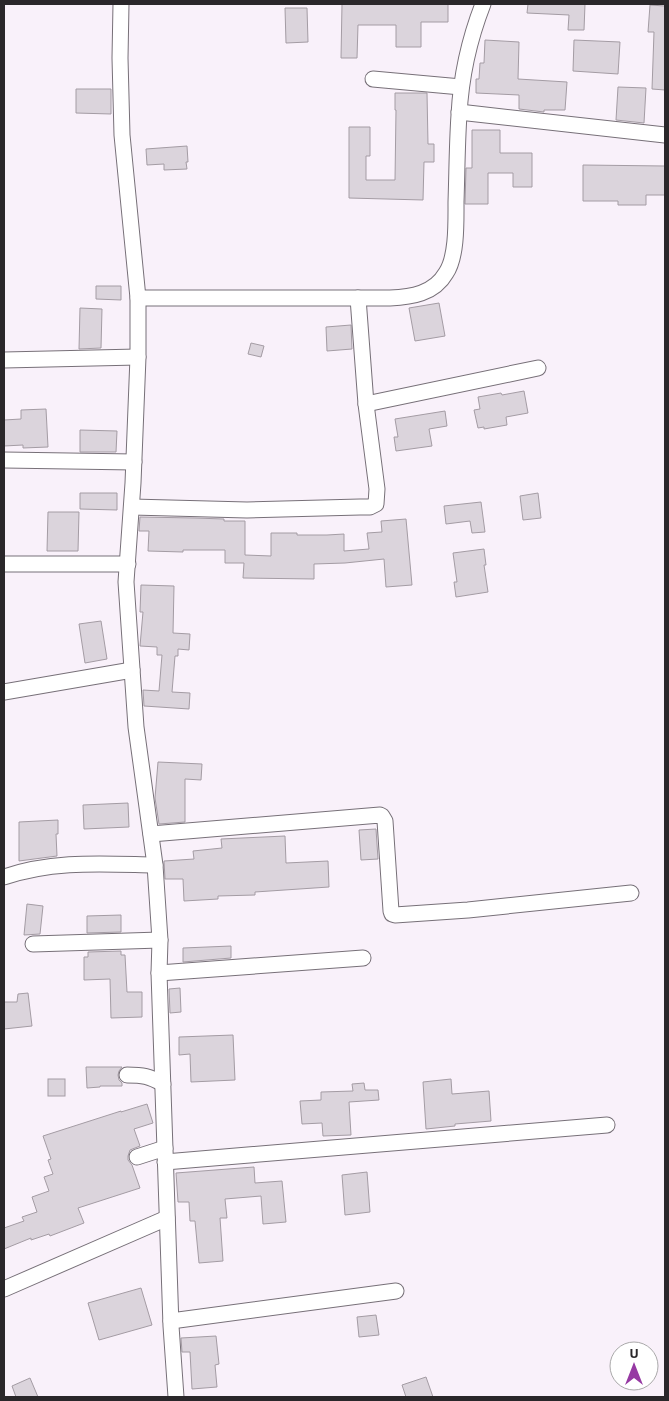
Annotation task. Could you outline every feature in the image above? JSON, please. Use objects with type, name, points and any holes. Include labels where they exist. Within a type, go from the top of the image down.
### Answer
[{"type":"street","points":[[121,4],[122,135],[138,298],[134,462],[126,582],[136,727],[155,865],[160,940],[162,1084],[171,1321],[176,1397]]},
{"type":"street","points":[[138,298],[406,297],[426,292],[434,286],[447,273],[452,261],[456,221],[461,87],[471,35],[483,4]]},
{"type":"street","points":[[373,79],[461,87]]},
{"type":"street","points":[[459,112],[665,135]]},
{"type":"street","points":[[132,507],[247,510],[360,508],[374,506],[376,504],[377,489],[366,404],[358,298]]},
{"type":"street","points":[[4,360],[138,358]]},
{"type":"street","points":[[366,404],[538,368]]},
{"type":"street","points":[[4,460],[134,462]]},
{"type":"street","points":[[4,564],[128,564]]},
{"type":"street","points":[[4,692],[132,670]]},
{"type":"street","points":[[150,834],[380,815],[385,822],[391,911],[394,915],[468,910],[631,893]]},
{"type":"street","points":[[4,877],[56,865],[155,865]]},
{"type":"street","points":[[33,944],[160,940]]},
{"type":"street","points":[[159,973],[363,958]]},
{"type":"street","points":[[127,1075],[145,1075],[162,1084]]},
{"type":"street","points":[[137,1157],[607,1125]]},
{"type":"street","points":[[4,1289],[167,1218]]},
{"type":"street","points":[[171,1321],[396,1291]]},
{"type":"building","points":[[342,4],[448,4],[448,22],[421,22],[421,47],[396,47],[396,25],[358,25],[357,58],[341,58]]},
{"type":"building","points":[[528,4],[585,4],[584,30],[568,30],[569,15],[527,13]]},
{"type":"building","points":[[650,5],[665,6],[665,90],[652,89],[654,32],[648,32]]},
{"type":"building","points":[[285,8],[307,8],[308,42],[286,43]]},
{"type":"building","points":[[485,40],[519,42],[518,79],[567,82],[565,110],[544,110],[544,112],[519,109],[519,95],[476,93],[476,79],[479,79],[480,63],[484,63]]},
{"type":"building","points":[[574,40],[620,42],[618,74],[573,71]]},
{"type":"building","points":[[618,87],[646,88],[644,123],[616,120]]},
{"type":"building","points":[[76,89],[111,89],[111,114],[76,113]]},
{"type":"building","points":[[395,93],[427,93],[428,144],[434,144],[434,162],[424,162],[423,200],[349,198],[349,127],[370,127],[370,156],[366,156],[366,180],[395,180]]},
{"type":"building","points":[[472,130],[500,130],[500,153],[532,153],[532,187],[513,187],[513,173],[488,173],[488,204],[465,204],[466,168],[472,168]]},
{"type":"building","points":[[187,146],[187,169],[164,170],[164,164],[147,165],[146,149]]},
{"type":"building","points":[[583,165],[665,166],[665,195],[646,195],[646,205],[618,205],[618,201],[583,201]]},
{"type":"building","points":[[96,286],[121,286],[121,300],[96,299]]},
{"type":"building","points":[[439,303],[445,336],[415,341],[409,308]]},
{"type":"building","points":[[80,308],[102,309],[101,348],[79,349]]},
{"type":"building","points":[[351,325],[352,349],[327,351],[326,327]]},
{"type":"building","points":[[251,343],[264,346],[261,357],[248,354]]},
{"type":"building","points":[[524,391],[528,413],[506,417],[507,425],[484,429],[484,427],[478,428],[474,410],[480,409],[478,397]]},
{"type":"building","points":[[46,409],[48,447],[23,448],[23,445],[4,446],[4,420],[21,419],[21,410]]},
{"type":"building","points":[[445,411],[447,426],[429,429],[432,446],[396,451],[394,437],[398,437],[395,419]]},
{"type":"building","points":[[80,430],[117,431],[116,452],[80,452]]},
{"type":"building","points":[[80,493],[117,493],[117,510],[80,509]]},
{"type":"building","points":[[538,493],[541,518],[523,520],[520,496]]},
{"type":"building","points":[[481,502],[485,532],[472,533],[470,521],[446,524],[444,506]]},
{"type":"building","points":[[48,512],[79,512],[78,551],[47,551]]},
{"type":"building","points":[[140,517],[245,521],[245,555],[271,556],[271,533],[297,533],[297,535],[344,534],[344,551],[369,549],[367,533],[382,532],[381,521],[406,519],[412,585],[386,587],[384,559],[314,564],[314,579],[243,578],[244,563],[225,563],[225,550],[148,551],[149,531],[139,531]]},
{"type":"building","points":[[484,549],[488,592],[456,597],[454,582],[457,582],[453,553]]},
{"type":"building","points":[[141,585],[174,586],[173,633],[190,634],[189,650],[178,649],[178,656],[175,656],[172,692],[190,693],[189,709],[144,706],[143,690],[159,691],[162,655],[157,655],[157,647],[140,646],[143,612],[140,612]]},
{"type":"building","points":[[101,621],[107,659],[85,663],[79,624]]},
{"type":"building","points":[[158,762],[202,764],[201,780],[185,779],[185,822],[159,824],[155,798]]},
{"type":"building","points":[[128,803],[129,827],[84,829],[83,805]]},
{"type":"building","points":[[58,820],[58,834],[56,834],[57,856],[19,861],[19,822]]},
{"type":"building","points":[[376,829],[378,859],[361,860],[359,830]]},
{"type":"building","points":[[285,836],[286,863],[328,861],[329,887],[255,892],[255,895],[218,896],[218,899],[184,901],[183,879],[165,879],[164,861],[194,859],[193,851],[222,848],[221,839]]},
{"type":"building","points":[[27,904],[43,906],[40,934],[24,935]]},
{"type":"building","points":[[121,915],[121,932],[87,933],[87,916]]},
{"type":"building","points":[[231,946],[231,958],[183,962],[183,948]]},
{"type":"building","points":[[121,951],[121,955],[125,955],[127,992],[142,992],[142,1017],[111,1018],[110,979],[84,980],[84,957],[88,957],[88,952]]},
{"type":"building","points":[[180,988],[181,1012],[170,1013],[169,989]]},
{"type":"building","points":[[28,993],[32,1026],[4,1029],[4,1002],[17,1002],[18,994]]},
{"type":"building","points":[[233,1035],[235,1080],[191,1082],[190,1054],[179,1055],[179,1037]]},
{"type":"building","points":[[86,1067],[122,1067],[118,1075],[122,1086],[87,1088]]},
{"type":"building","points":[[48,1079],[65,1079],[65,1096],[48,1096]]},
{"type":"building","points":[[451,1079],[452,1094],[489,1091],[491,1121],[426,1129],[423,1082]]},
{"type":"building","points":[[364,1083],[365,1090],[378,1090],[379,1100],[349,1102],[351,1135],[323,1136],[322,1123],[302,1124],[300,1101],[321,1100],[321,1092],[353,1091],[352,1084]]},
{"type":"building","points":[[147,1104],[153,1123],[134,1129],[140,1146],[130,1150],[128,1156],[140,1188],[78,1208],[84,1223],[50,1236],[49,1234],[31,1240],[31,1238],[4,1249],[4,1228],[24,1221],[22,1217],[37,1212],[32,1197],[49,1191],[44,1177],[53,1174],[48,1160],[51,1159],[43,1136]]},
{"type":"building","points":[[254,1167],[255,1183],[282,1181],[286,1222],[263,1224],[261,1196],[225,1199],[227,1218],[220,1218],[223,1261],[199,1263],[195,1221],[190,1221],[189,1202],[178,1202],[176,1173]]},
{"type":"building","points":[[367,1172],[370,1212],[345,1215],[342,1175]]},
{"type":"building","points":[[141,1288],[152,1325],[99,1340],[88,1303]]},
{"type":"building","points":[[376,1315],[379,1335],[359,1337],[357,1317]]},
{"type":"building","points":[[216,1336],[219,1364],[215,1365],[217,1387],[192,1389],[190,1352],[182,1352],[181,1338]]},
{"type":"building","points":[[426,1377],[433,1397],[406,1397],[402,1385]]},
{"type":"building","points":[[30,1378],[38,1397],[16,1397],[12,1386]]}]
